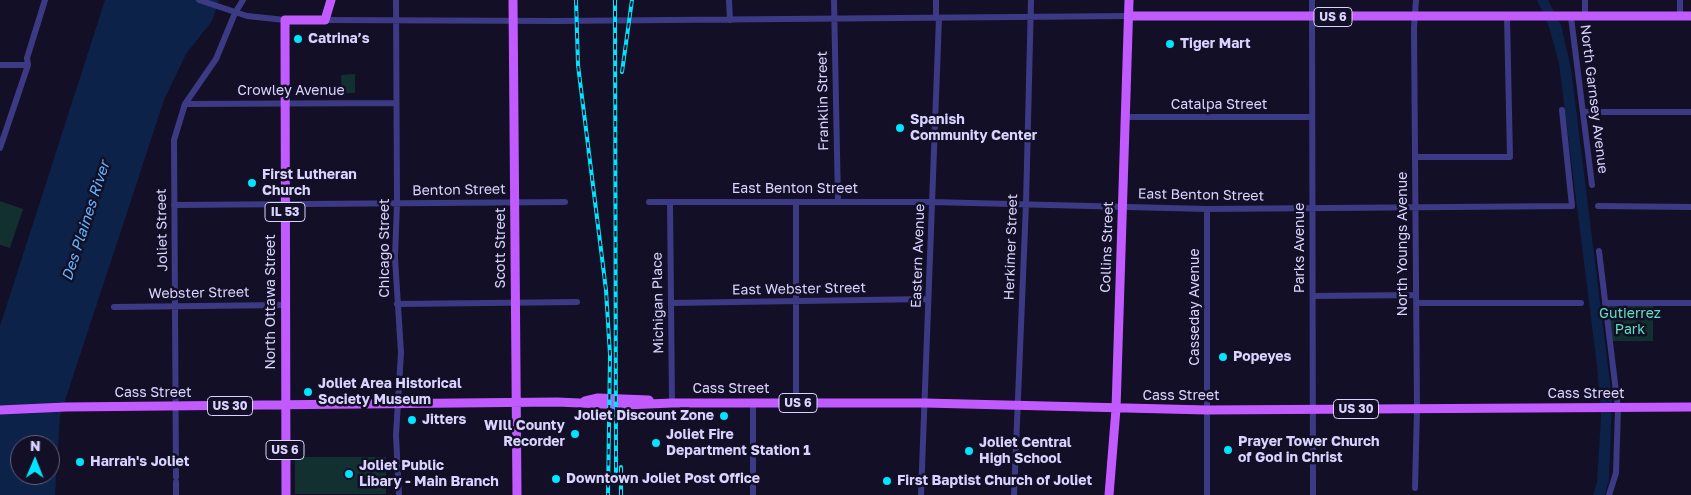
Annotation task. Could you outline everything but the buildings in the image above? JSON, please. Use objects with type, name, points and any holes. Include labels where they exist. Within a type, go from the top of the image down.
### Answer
[{"type":"main road","points":[[285,20],[325,20],[331,0]]},
{"type":"main road","name":"Scott Street","points":[[513,0],[517,495]]},
{"type":"main road","name":"Collins Street","points":[[1109,495],[1116,409],[1129,0]]},
{"type":"main road","name":"US 6","points":[[1129,16],[1691,16]]},
{"type":"main road","name":"North Ottawa Street","points":[[285,20],[285,405]]},
{"type":"main road","name":"Cass Street","points":[[0,410],[66,407],[516,402],[577,402],[625,405],[672,402],[925,403],[1207,410],[1691,407]]},
{"type":"main road","name":"US 6","points":[[285,405],[286,495]]},
{"type":"street","points":[[0,148],[28,65],[27,58],[45,0]]},
{"type":"street","points":[[199,0],[235,13],[259,19],[285,20]]},
{"type":"street","name":"Joliet Street","points":[[176,495],[174,140],[185,104],[216,58],[235,13],[243,0]]},
{"type":"street","name":"Chicago Street","points":[[396,0],[397,204],[394,258],[401,353],[396,435],[399,495]]},
{"type":"street","points":[[729,0],[730,20]]},
{"type":"street","name":"Franklin Street","points":[[834,0],[838,202]]},
{"type":"street","name":"Eastern Avenue","points":[[921,495],[938,18],[936,0]]},
{"type":"street","name":"Herkimer Street","points":[[1014,495],[1026,204],[1031,0]]},
{"type":"street","name":"Parks Avenue","points":[[1312,0],[1313,495]]},
{"type":"street","name":"North Youngs Avenue","points":[[1415,488],[1417,409],[1415,207],[1416,0]]},
{"type":"street","name":"North Garnsey Avenue","points":[[1585,0],[1585,16]]},
{"type":"street","points":[[1680,0],[1680,16]]},
{"type":"street","points":[[325,20],[730,20],[1129,16]]},
{"type":"street","points":[[1415,157],[1510,157],[1507,17]]},
{"type":"street","name":"North Garnsey Avenue","points":[[1567,17],[1585,112],[1592,184]]},
{"type":"street","points":[[0,65],[28,65]]},
{"type":"street","name":"Crowley Avenue","points":[[185,104],[396,103]]},
{"type":"street","name":"East Benton Street","points":[[648,202],[932,202],[1207,209],[1572,206],[1562,110]]},
{"type":"street","points":[[1585,112],[1691,112]]},
{"type":"street","name":"Catalpa Street","points":[[1126,117],[1312,117]]},
{"type":"street","name":"Benton Street","points":[[174,205],[565,202]]},
{"type":"street","name":"Michigan Place","points":[[670,202],[672,402]]},
{"type":"street","points":[[796,202],[796,403]]},
{"type":"street","points":[[1598,206],[1691,206]]},
{"type":"street","name":"Casseday Avenue","points":[[1207,209],[1207,495]]},
{"type":"street","points":[[1598,251],[1618,408],[1616,473],[1609,495]]},
{"type":"street","points":[[1313,296],[1581,303]]},
{"type":"street","name":"East Webster Street","points":[[671,303],[928,299]]},
{"type":"street","points":[[397,304],[577,302]]},
{"type":"street","points":[[1605,303],[1691,303]]},
{"type":"street","name":"Webster Street","points":[[114,307],[285,305]]},
{"type":"street","points":[[753,403],[753,495]]},
{"type":"green space","points":[[355,74],[355,93],[342,93],[341,75]]},
{"type":"green space","points":[[0,201],[23,209],[10,248],[0,245]]},
{"type":"green space","name":"Gutierrez Park","points":[[1606,304],[1653,304],[1653,341],[1612,341]]},
{"type":"green space","name":"Joliet Public Libary - Main Branch","points":[[295,457],[386,457],[386,494],[295,494]]},
{"type":"water","name":"Des Plaines River","points":[[105,0],[219,0],[212,21],[186,54],[164,100],[60,416],[59,435],[10,435],[10,485],[56,485],[55,495],[0,495],[0,326]]},
{"type":"water","points":[[1537,0],[1548,0],[1561,25],[1571,68],[1612,399],[1609,480],[1605,495],[1593,495],[1597,482],[1601,416],[1597,366],[1559,63],[1549,27]]},
{"type":"railway","points":[[576,0],[578,65],[606,290],[610,355],[608,495]]},
{"type":"railway","points":[[615,0],[616,475]]},
{"type":"railway","points":[[622,72],[632,0]]},
{"type":"railway","points":[[621,467],[621,495]]},
{"type":"place","name":"Catrina’s","points":[[298,39]]},
{"type":"place","name":"Tiger Mart","points":[[1170,44]]},
{"type":"place","name":"Spanish Community Center","points":[[900,128]]},
{"type":"place","name":"First Lutheran Church","points":[[252,183]]},
{"type":"place","name":"Popeyes","points":[[1223,357]]},
{"type":"place","name":"Joliet Area Historical Society Museum","points":[[308,392]]},
{"type":"place","name":"Joliet Discount Zone","points":[[724,416]]},
{"type":"place","name":"Jitters","points":[[412,420]]},
{"type":"place","name":"WIll County Recorder","points":[[575,434]]},
{"type":"place","name":"Joliet Fire Department Station 1","points":[[656,443]]},
{"type":"place","name":"Prayer Tower Church of God in Christ","points":[[1228,450]]},
{"type":"place","name":"Joliet Central High School","points":[[969,451]]},
{"type":"place","name":"Harrah's Joliet","points":[[80,462]]},
{"type":"place","name":"Joliet Public Libary - Main Branch","points":[[349,474]]},
{"type":"place","name":"Downtown Joliet Post Office","points":[[556,479]]},
{"type":"place","name":"First Baptist Church of Joliet","points":[[887,481]]}]
